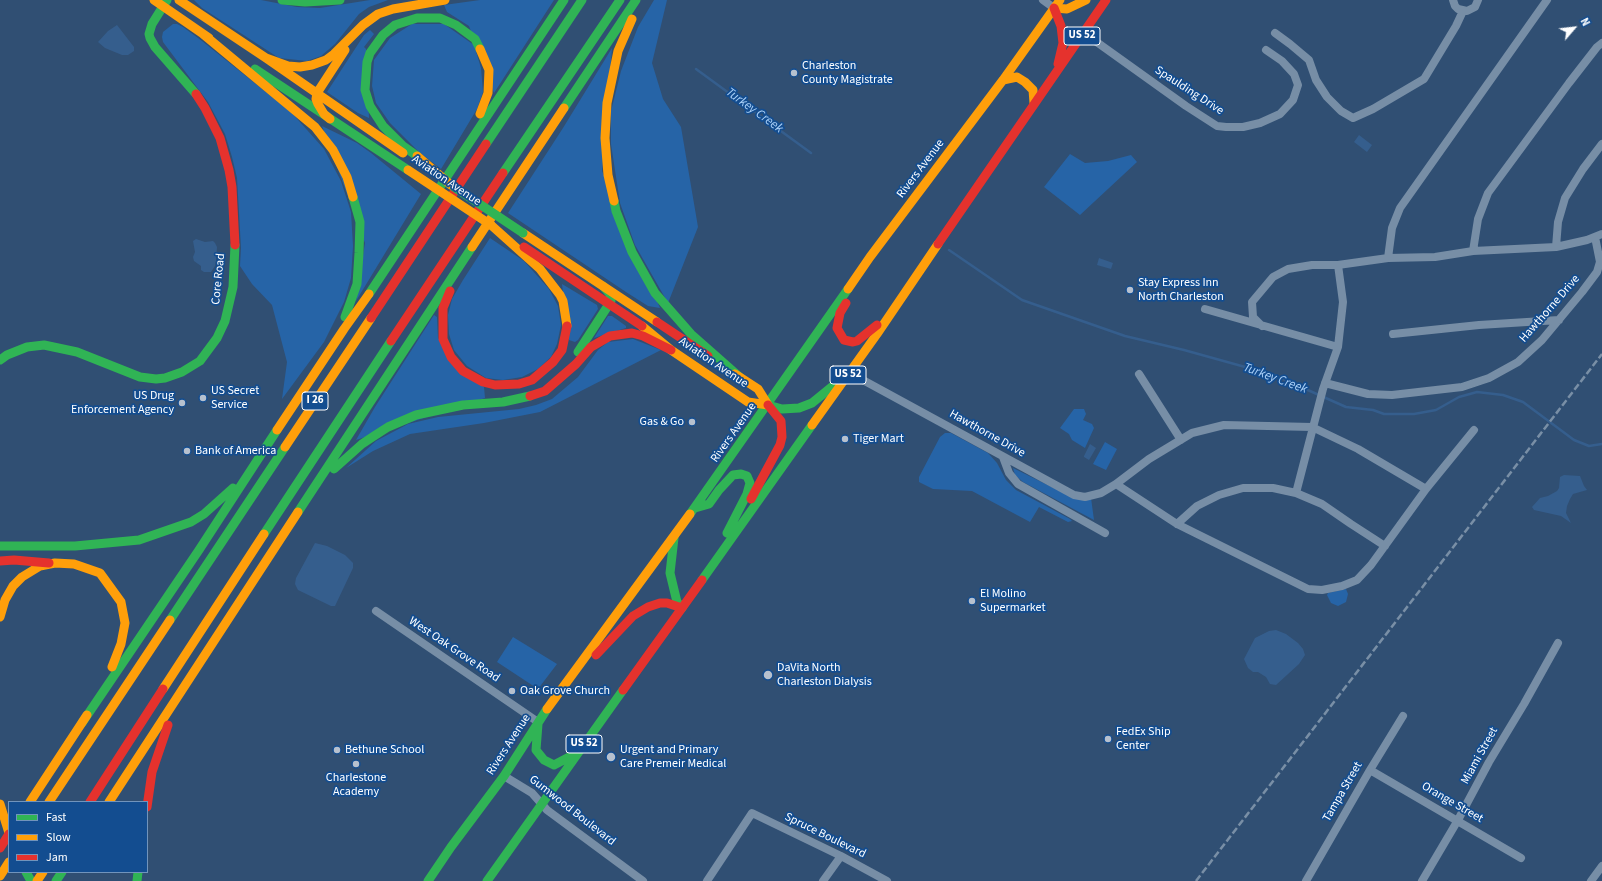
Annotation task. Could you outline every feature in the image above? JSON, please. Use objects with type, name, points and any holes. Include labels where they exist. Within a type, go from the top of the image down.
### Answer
[{"type":"main road","name":"Aviation Avenue","points":[[154,0],[165,3],[203,34],[491,225],[515,244],[651,332],[671,350],[748,402],[768,405]]},
{"type":"main road","name":"Aviation Avenue","points":[[179,0],[416,159],[451,185],[758,389],[768,405]]},
{"type":"main road","points":[[282,0],[305,2],[340,0]]},
{"type":"main road","points":[[266,58],[288,66],[300,67],[312,65],[326,60],[369,19],[378,14],[393,9],[445,0]]},
{"type":"main road","points":[[31,801],[564,0]]},
{"type":"main road","name":"I 26","points":[[50,801],[582,0]]},
{"type":"main road","name":"I 26","points":[[91,801],[335,425],[485,199],[620,0]]},
{"type":"main road","points":[[110,801],[287,531],[354,425],[636,0]]},
{"type":"main road","points":[[641,0],[618,52],[607,103],[605,138],[608,175],[616,211],[629,246],[655,293],[691,334],[742,379]]},
{"type":"main road","points":[[1057,4],[1067,9],[1086,0]]},
{"type":"main road","name":"US 52","points":[[487,881],[850,372],[1106,0]]},
{"type":"main road","name":"Core Road","points":[[0,360],[27,347],[44,345],[54,346],[77,352],[140,377],[156,379],[165,378],[182,372],[200,361],[216,338],[225,321],[233,286],[235,242],[232,186],[229,170],[220,138],[205,108],[192,90],[155,47],[150,38],[149,34],[152,24],[165,3]]},
{"type":"main road","points":[[1057,4],[1063,43],[1057,70]]},
{"type":"main road","name":"Rivers Avenue","points":[[428,881],[451,847],[504,776],[538,722],[674,537],[768,405],[870,257],[1003,80],[1057,4]]},
{"type":"main road","points":[[416,159],[375,114],[367,98],[364,77],[370,53],[388,30],[409,20],[432,17],[450,21],[470,35],[481,48],[489,70],[488,93],[485,105],[450,171]]},
{"type":"main road","points":[[330,118],[324,114],[318,104],[316,99],[317,93],[356,32]]},
{"type":"main road","points":[[203,34],[285,101],[315,128],[333,150],[347,177],[360,222],[360,253],[357,284],[345,318],[314,375]]},
{"type":"main road","points":[[1003,80],[1017,77],[1025,82],[1033,90],[1034,103]]},
{"type":"main road","points":[[481,233],[447,297],[443,308],[443,339],[447,349],[464,371],[483,382],[495,385],[519,384],[532,380],[553,362],[562,350],[566,335],[567,321],[563,301],[560,295],[540,269],[515,244]]},
{"type":"main road","points":[[870,257],[840,313],[838,331],[844,340],[853,342],[866,335],[890,314]]},
{"type":"main road","points":[[565,373],[609,304],[611,297],[603,286]]},
{"type":"main road","points":[[287,531],[335,468],[362,444],[388,427],[416,415],[431,411],[463,405],[523,399],[545,391],[576,364],[590,347],[610,336],[632,333],[643,336],[671,350]]},
{"type":"main road","points":[[768,405],[782,409],[799,408],[812,403],[850,372]]},
{"type":"main road","points":[[731,538],[768,464],[780,445],[783,432],[781,421],[768,405]]},
{"type":"main road","points":[[0,546],[75,546],[139,540],[190,522],[204,514],[228,493],[276,433]]},
{"type":"main road","points":[[695,508],[709,504],[719,490],[733,475],[741,474],[748,478],[750,483],[747,494],[707,572]]},
{"type":"main road","points":[[674,537],[670,574],[674,594],[677,602],[682,608]]},
{"type":"main road","points":[[0,561],[14,560],[74,564],[100,573],[121,602],[125,623],[118,655],[82,723]]},
{"type":"main road","points":[[0,618],[5,600],[13,586],[22,577],[40,566],[55,563]]},
{"type":"main road","points":[[570,678],[633,616],[648,607],[660,603],[667,603],[682,608]]},
{"type":"main road","points":[[148,801],[152,772],[162,742],[174,713],[210,649]]},
{"type":"main road","points":[[538,722],[536,750],[544,760],[554,766],[578,752]]},
{"type":"main road","points":[[0,804],[8,831]]},
{"type":"main road","points":[[0,848],[8,836]]},
{"type":"main road","points":[[0,876],[8,864]]},
{"type":"street","points":[[1044,0],[1057,4]]},
{"type":"street","points":[[1453,0],[1455,6],[1462,11],[1472,10],[1478,0]]},
{"type":"street","points":[[1388,258],[1392,228],[1400,208],[1547,0]]},
{"type":"street","points":[[1275,33],[1308,60],[1316,80],[1327,97],[1341,111],[1353,118],[1373,109],[1424,79],[1456,26],[1462,11]]},
{"type":"street","name":"Spaulding Drive","points":[[1084,33],[1186,106],[1217,126],[1226,127],[1242,127],[1260,123],[1280,114],[1293,100],[1298,85],[1294,74],[1282,61],[1266,50]]},
{"type":"street","points":[[1473,251],[1478,218],[1488,193],[1568,83],[1602,43]]},
{"type":"street","points":[[1556,247],[1558,222],[1565,198],[1583,169],[1602,144]]},
{"type":"street","name":"Hawthorne Drive","points":[[1262,326],[1253,317],[1252,302],[1272,277],[1288,269],[1312,265],[1338,265],[1388,258],[1435,257],[1473,251],[1556,247],[1598,236],[1600,262],[1597,272],[1542,340],[1518,362],[1489,378],[1462,387],[1392,395],[1368,394],[1324,386]]},
{"type":"street","points":[[1296,492],[1312,427],[1324,386],[1338,347],[1343,302],[1338,265]]},
{"type":"street","points":[[1205,309],[1338,347]]},
{"type":"street","points":[[1393,334],[1480,325],[1559,320]]},
{"type":"street","name":"Hawthorne Drive","points":[[850,372],[1074,495],[1085,497],[1100,492],[1116,484],[1149,460],[1192,433],[1224,425],[1312,427],[1358,449],[1426,489]]},
{"type":"street","points":[[1139,374],[1181,440]]},
{"type":"street","points":[[1116,484],[1177,524],[1308,589],[1322,590],[1342,586],[1357,580],[1371,565],[1426,489],[1474,430]]},
{"type":"street","points":[[1004,457],[1009,473],[1018,484],[1105,533]]},
{"type":"street","points":[[1177,524],[1197,506],[1219,495],[1243,488],[1273,488],[1296,492],[1322,504],[1385,546]]},
{"type":"street","name":"West Oak Grove Road","points":[[376,611],[538,722]]},
{"type":"street","name":"Miami Street","points":[[1422,881],[1558,642]]},
{"type":"street","name":"Tampa Street","points":[[1306,881],[1403,716]]},
{"type":"street","name":"Orange Street","points":[[1370,770],[1521,858]]},
{"type":"street","name":"Gumwood Boulevard","points":[[504,776],[532,792],[547,810],[642,881]]},
{"type":"street","name":"Spruce Boulevard","points":[[707,881],[752,813],[841,856],[887,881]]},
{"type":"street","points":[[823,881],[841,856]]},
{"type":"street","points":[[1591,881],[1602,866]]},
{"type":"shaded area","points":[[194,0],[261,0],[297,7],[320,8],[370,0],[388,0],[369,7],[359,14],[335,44],[321,56],[307,61],[279,58],[202,8]]},
{"type":"shaded area","points":[[480,0],[554,0],[494,93],[469,26],[447,12],[444,5]]},
{"type":"shaded area","points":[[654,0],[667,0],[652,63],[663,99],[681,127],[698,227],[668,303],[635,245],[620,203],[611,144],[611,111],[621,71],[638,27]]},
{"type":"shaded area","points":[[173,24],[183,27],[202,41],[291,112],[324,149],[341,181],[351,212],[353,246],[351,278],[344,302],[324,342],[282,399],[287,362],[272,305],[252,284],[240,266],[241,248],[237,178],[232,157],[225,134],[208,102],[163,42],[163,32]]},
{"type":"shaded area","points":[[412,24],[444,24],[474,45],[481,68],[483,92],[477,109],[441,169],[419,152],[390,123],[376,103],[372,86],[374,60],[390,38]]},
{"type":"shaded area","points":[[117,25],[134,47],[134,51],[128,55],[122,55],[105,48],[98,42],[108,31]]},
{"type":"shaded area","points":[[370,30],[374,34],[364,47],[366,49],[369,118],[358,113],[327,92],[364,35]]},
{"type":"shaded area","points":[[612,48],[602,171],[660,308],[648,306],[508,213],[563,128]]},
{"type":"shaded area","points":[[322,126],[357,143],[421,194],[356,301],[365,243]]},
{"type":"shaded area","points":[[1359,135],[1372,145],[1367,152],[1354,142]]},
{"type":"shaded area","points":[[1070,154],[1085,163],[1108,161],[1131,155],[1137,162],[1080,215],[1044,187]]},
{"type":"shaded area","points":[[490,238],[524,261],[549,289],[558,306],[561,325],[557,344],[551,357],[538,369],[522,377],[503,380],[486,378],[467,366],[454,350],[449,334],[448,315],[452,299]]},
{"type":"shaded area","points":[[196,239],[205,242],[213,241],[217,247],[215,266],[211,272],[204,272],[201,270],[201,266],[194,261],[193,257],[195,252],[193,241]]},
{"type":"shaded area","points":[[1099,258],[1113,263],[1111,269],[1097,265]]},
{"type":"shaded area","points":[[562,284],[597,305],[598,309],[578,340],[575,342],[569,340]]},
{"type":"shaded area","points":[[434,315],[437,317],[438,338],[484,387],[485,398],[356,440],[375,407]]},
{"type":"shaded area","points":[[608,316],[612,316],[626,326],[626,328],[594,338]]},
{"type":"shaded area","points":[[633,339],[661,350],[540,412],[484,423],[410,434],[373,451],[346,468],[376,441],[408,424],[438,417],[519,409],[552,399],[578,377],[598,350],[608,342]]},
{"type":"shaded area","points":[[1074,409],[1084,409],[1086,414],[1083,420],[1092,424],[1094,428],[1085,448],[1072,440],[1069,434],[1060,428]]},
{"type":"shaded area","points":[[945,433],[951,433],[988,453],[997,463],[1006,480],[1016,490],[1072,521],[1068,522],[1039,507],[1030,522],[972,491],[933,489],[919,482],[919,477],[940,437]]},
{"type":"shaded area","points":[[1105,442],[1117,449],[1106,470],[1093,464]]},
{"type":"shaded area","points":[[1090,444],[1096,448],[1089,460],[1084,456]]},
{"type":"shaded area","points":[[1013,468],[1068,495],[1091,498],[1094,520],[1023,482],[1015,475]]},
{"type":"shaded area","points":[[1564,475],[1580,476],[1587,490],[1573,494],[1570,499],[1566,513],[1571,523],[1561,516],[1534,510],[1532,507],[1540,498],[1557,491],[1559,488],[1560,477]]},
{"type":"shaded area","points":[[315,543],[327,546],[345,555],[353,563],[353,568],[335,606],[331,606],[298,590],[295,584],[296,578]]},
{"type":"shaded area","points":[[1346,589],[1348,594],[1346,602],[1338,606],[1331,603],[1327,595],[1328,593]]},
{"type":"shaded area","points":[[1276,630],[1286,634],[1298,643],[1303,649],[1305,655],[1299,664],[1276,685],[1270,684],[1266,677],[1258,672],[1253,672],[1248,668],[1244,659],[1255,638],[1269,631]]},
{"type":"shaded area","points":[[513,637],[557,664],[538,689],[497,662]]},
{"type":"waterway","name":"Turkey Creek","points":[[696,69],[811,153]]},
{"type":"waterway","name":"Turkey Creek","points":[[949,250],[1022,300],[1125,336],[1184,350],[1274,375],[1346,407],[1373,410],[1384,414],[1414,414],[1436,410],[1459,397],[1477,392],[1503,395],[1523,402],[1574,440],[1589,446],[1602,444]]},
{"type":"railway","points":[[1196,881],[1602,354]]},
{"type":"traffic: fast","points":[[167,0],[152,24],[149,34],[150,38],[155,47],[196,94]]},
{"type":"traffic: fast","points":[[282,0],[305,2],[340,0]]},
{"type":"traffic: fast","points":[[369,294],[564,0]]},
{"type":"traffic: fast","points":[[486,144],[582,0]]},
{"type":"traffic: fast","points":[[503,173],[620,0]]},
{"type":"traffic: fast","points":[[564,108],[636,0]]},
{"type":"traffic: fast","points":[[417,156],[403,146],[383,126],[370,106],[365,90],[367,62],[370,53],[383,35],[395,25],[417,18],[440,18],[456,25],[475,39],[480,49]]},
{"type":"traffic: fast","points":[[255,69],[408,170]]},
{"type":"traffic: fast","points":[[445,181],[523,233]]},
{"type":"traffic: fast","points":[[345,317],[357,284],[360,222],[353,197]]},
{"type":"traffic: fast","points":[[614,201],[616,211],[632,252],[655,293],[691,334],[742,379]]},
{"type":"traffic: fast","points":[[0,360],[7,355],[27,347],[44,345],[77,352],[140,377],[156,379],[165,378],[182,372],[200,361],[217,338],[225,321],[233,287],[235,245]]},
{"type":"traffic: fast","points":[[298,512],[472,247]]},
{"type":"traffic: fast","points":[[578,352],[611,301],[610,294],[603,286]]},
{"type":"traffic: fast","points":[[690,514],[848,289]]},
{"type":"traffic: fast","points":[[264,534],[391,341]]},
{"type":"traffic: fast","points":[[768,405],[782,409],[799,408],[812,403],[839,381]]},
{"type":"traffic: fast","points":[[334,469],[362,444],[374,436],[388,427],[416,415],[463,405],[503,402],[530,396]]},
{"type":"traffic: fast","points":[[702,580],[812,425]]},
{"type":"traffic: fast","points":[[82,723],[199,550],[277,430]]},
{"type":"traffic: fast","points":[[170,620],[285,447]]},
{"type":"traffic: fast","points":[[695,508],[709,504],[719,490],[733,475],[741,474],[747,476],[750,483],[747,494],[727,533]]},
{"type":"traffic: fast","points":[[0,546],[75,546],[139,540],[191,522],[204,514],[233,488]]},
{"type":"traffic: fast","points":[[674,538],[670,573],[677,602],[682,608]]},
{"type":"traffic: fast","points":[[487,881],[623,690]]},
{"type":"traffic: fast","points":[[428,881],[451,847],[504,776],[547,709]]},
{"type":"traffic: fast","points":[[538,724],[536,750],[544,760],[554,765],[575,754]]},
{"type":"traffic: fast","points":[[27,873],[31,881]]},
{"type":"traffic: fast","points":[[56,881],[61,873]]},
{"type":"traffic: fast","points":[[137,881],[138,873]]},
{"type":"traffic: slow","points":[[154,0],[209,38]]},
{"type":"traffic: slow","points":[[179,0],[403,153]]},
{"type":"traffic: slow","points":[[266,58],[288,66],[300,67],[312,65],[326,60],[334,54],[363,25],[378,14],[393,9],[445,0]]},
{"type":"traffic: slow","points":[[848,289],[870,257],[1003,80],[1060,0]]},
{"type":"traffic: slow","points":[[1054,8],[1067,9],[1086,0]]},
{"type":"traffic: slow","points":[[614,201],[608,175],[605,138],[607,103],[618,51],[632,19]]},
{"type":"traffic: slow","points":[[203,34],[315,127],[333,150],[347,177],[353,197]]},
{"type":"traffic: slow","points":[[480,49],[489,70],[488,93],[480,114]]},
{"type":"traffic: slow","points":[[330,119],[324,114],[318,104],[316,99],[317,93],[345,50]]},
{"type":"traffic: slow","points":[[1003,80],[1017,77],[1025,82],[1033,90],[1034,103]]},
{"type":"traffic: slow","points":[[472,247],[564,108]]},
{"type":"traffic: slow","points":[[417,156],[451,185]]},
{"type":"traffic: slow","points":[[408,170],[491,225]]},
{"type":"traffic: slow","points":[[491,225],[540,269],[560,295],[563,301],[567,326]]},
{"type":"traffic: slow","points":[[523,233],[657,322]]},
{"type":"traffic: slow","points":[[812,425],[877,334],[938,244]]},
{"type":"traffic: slow","points":[[277,430],[369,294]]},
{"type":"traffic: slow","points":[[285,447],[371,318]]},
{"type":"traffic: slow","points":[[642,326],[671,350],[748,402],[768,405]]},
{"type":"traffic: slow","points":[[735,374],[758,389],[768,405]]},
{"type":"traffic: slow","points":[[110,801],[298,512]]},
{"type":"traffic: slow","points":[[547,709],[690,514]]},
{"type":"traffic: slow","points":[[163,689],[264,534]]},
{"type":"traffic: slow","points":[[0,617],[5,600],[13,586],[22,577],[40,566],[55,563],[74,564],[100,573],[121,602],[125,623],[121,644],[112,667]]},
{"type":"traffic: slow","points":[[50,801],[170,620]]},
{"type":"traffic: slow","points":[[31,801],[87,715]]},
{"type":"traffic: slow","points":[[0,804],[8,830]]},
{"type":"traffic: slow","points":[[0,876],[8,864]]},
{"type":"traffic: slow","points":[[37,881],[42,873]]},
{"type":"traffic: jam","points":[[938,244],[1106,0]]},
{"type":"traffic: jam","points":[[1054,8],[1061,26],[1063,43],[1058,64]]},
{"type":"traffic: jam","points":[[196,94],[220,138],[229,170],[232,187],[235,245]]},
{"type":"traffic: jam","points":[[371,318],[486,144]]},
{"type":"traffic: jam","points":[[391,341],[503,173]]},
{"type":"traffic: jam","points":[[524,247],[642,326]]},
{"type":"traffic: jam","points":[[450,291],[443,308],[443,339],[451,357],[463,371],[483,382],[495,385],[519,384],[532,380],[553,362],[562,350],[567,326]]},
{"type":"traffic: jam","points":[[846,303],[840,313],[837,328],[844,340],[853,342],[857,341],[877,325]]},
{"type":"traffic: jam","points":[[657,322],[708,356]]},
{"type":"traffic: jam","points":[[530,396],[545,391],[576,364],[591,347],[610,336],[632,333],[643,336],[671,350]]},
{"type":"traffic: jam","points":[[751,499],[780,445],[782,437],[781,421],[768,405]]},
{"type":"traffic: jam","points":[[0,561],[14,560],[49,563]]},
{"type":"traffic: jam","points":[[623,690],[702,580]]},
{"type":"traffic: jam","points":[[596,655],[633,616],[648,607],[660,603],[667,603],[682,608]]},
{"type":"traffic: jam","points":[[91,801],[163,689]]},
{"type":"traffic: jam","points":[[148,801],[152,772],[168,725]]},
{"type":"traffic: jam","points":[[0,848],[8,836]]},
{"type":"place","name":"Charleston County Magistrate","points":[[794,73]]},
{"type":"place","name":"Stay Express Inn North Charleston","points":[[1130,290]]},
{"type":"place","name":"US Secret Service","points":[[203,398]]},
{"type":"place","name":"US Drug Enforcement Agency","points":[[182,403]]},
{"type":"place","name":"Gas & Go","points":[[692,422]]},
{"type":"place","name":"Tiger Mart","points":[[845,439]]},
{"type":"place","name":"Bank of America","points":[[187,451]]},
{"type":"place","name":"El Molino Supermarket","points":[[972,601]]},
{"type":"place","name":"DaVita North Charleston Dialysis","points":[[768,675]]},
{"type":"place","name":"Oak Grove Church","points":[[512,691]]},
{"type":"place","name":"FedEx Ship Center","points":[[1108,739]]},
{"type":"place","name":"Bethune School","points":[[337,750]]},
{"type":"place","name":"Urgent and Primary Care Premeir Medical","points":[[611,757]]},
{"type":"place","name":"Charlestone Academy","points":[[356,764]]}]
